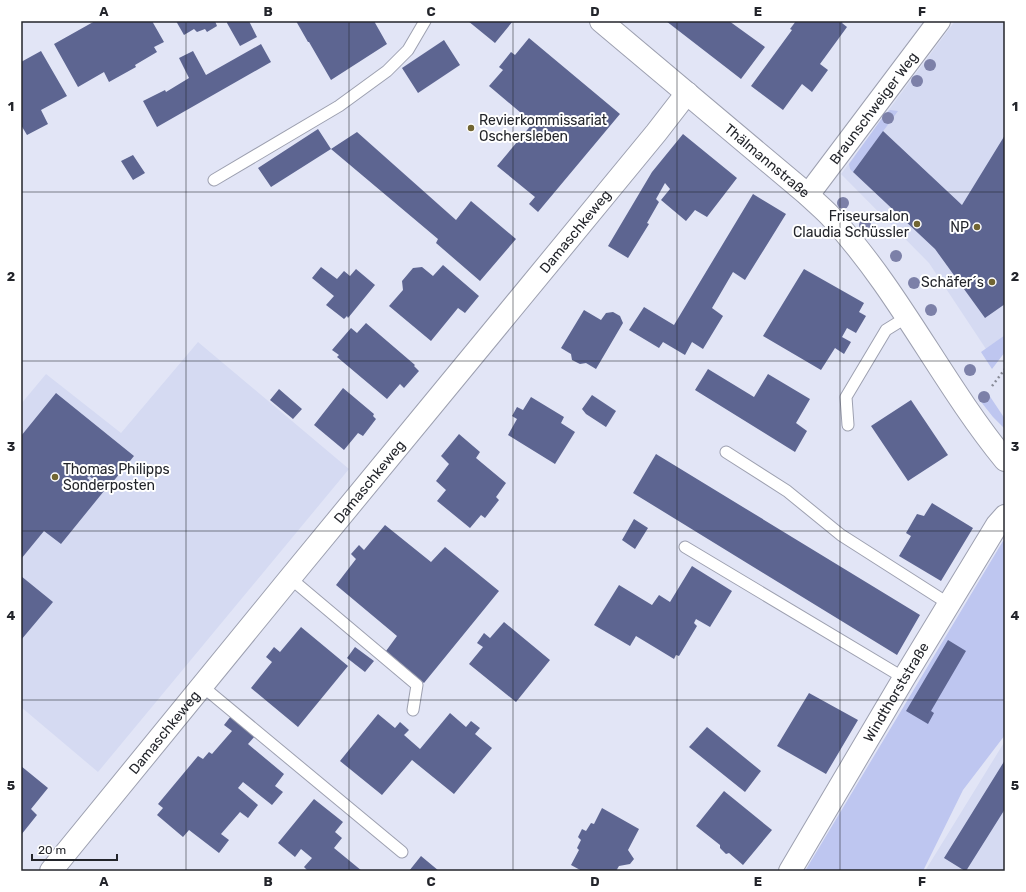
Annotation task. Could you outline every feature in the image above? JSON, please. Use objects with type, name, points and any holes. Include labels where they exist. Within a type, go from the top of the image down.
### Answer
[{"type":"street","name":"Thälmannstraße","points":[[602,21],[808,195],[831,217],[857,246],[907,317],[979,427],[1005,460]]},
{"type":"street","name":"Braunschweiger Weg","points":[[808,195],[939,21]]},
{"type":"street","name":"Damaschkeweg","points":[[51,871],[651,139],[687,93]]},
{"type":"street","name":"Windthorststraße","points":[[790,871],[904,678],[997,525],[1005,516]]},
{"type":"lane","points":[[214,180],[339,106],[387,71],[408,50],[425,21]]},
{"type":"lane","points":[[848,425],[846,397],[886,330],[907,317]]},
{"type":"lane","points":[[726,452],[788,491],[841,536],[949,604]]},
{"type":"lane","points":[[685,547],[904,678]]},
{"type":"lane","points":[[290,578],[417,685],[413,710]]},
{"type":"lane","points":[[202,686],[402,852]]},
{"type":"path","points":[[992,386],[1005,369]]},
{"type":"shaded area","points":[[955,21],[1005,21],[1005,335],[986,349],[929,263],[841,174]]},
{"type":"shaded area","points":[[890,110],[898,111],[853,172],[850,169],[849,164],[885,114]]},
{"type":"shaded area","points":[[1005,335],[1005,352],[992,369],[981,352]]},
{"type":"shaded area","points":[[198,342],[349,469],[98,772],[21,707],[21,404],[46,374],[121,433]]},
{"type":"shaded area","points":[[987,392],[1005,419],[1005,429],[978,398]]},
{"type":"shaded area","points":[[1003,541],[1005,541],[1005,735],[963,790],[923,871],[805,871]]},
{"type":"shaded area","points":[[1005,741],[1005,871],[925,871]]},
{"type":"building","points":[[95,21],[152,21],[164,42],[154,47],[157,52],[135,65],[136,67],[109,82],[104,72],[78,87],[54,44]]},
{"type":"building","points":[[176,21],[215,21],[217,26],[207,32],[205,29],[197,32],[194,29],[184,35]]},
{"type":"building","points":[[227,21],[249,21],[257,37],[240,46]]},
{"type":"building","points":[[296,21],[374,21],[387,44],[331,80]]},
{"type":"building","points":[[468,21],[513,21],[495,43]]},
{"type":"building","points":[[666,21],[729,21],[765,47],[741,79]]},
{"type":"building","points":[[796,21],[843,21],[842,23],[847,27],[820,64],[828,70],[812,92],[802,84],[783,110],[751,86],[792,30],[790,29]]},
{"type":"building","points":[[529,38],[620,114],[538,212],[529,204],[535,197],[497,166],[533,123],[489,86],[503,70],[499,67],[511,52],[515,55]]},
{"type":"building","points":[[444,40],[460,65],[418,93],[402,68]]},
{"type":"building","points":[[261,44],[271,62],[157,127],[143,101],[165,90],[166,92],[189,78],[179,58],[193,51],[206,75]]},
{"type":"building","points":[[41,51],[67,96],[41,110],[48,124],[27,135],[21,125],[21,62]]},
{"type":"building","points":[[318,129],[331,149],[271,187],[258,168]]},
{"type":"building","points":[[883,131],[962,205],[1005,135],[1005,304],[985,318],[935,249],[853,172]]},
{"type":"building","points":[[357,132],[456,220],[471,201],[516,239],[480,281],[436,243],[438,239],[331,149]]},
{"type":"building","points":[[683,134],[737,178],[707,217],[695,210],[686,221],[661,200],[670,189],[665,183],[656,199],[659,202],[647,223],[649,224],[628,258],[608,246],[652,172]]},
{"type":"building","points":[[133,155],[145,173],[133,180],[121,161]]},
{"type":"building","points":[[753,194],[786,214],[745,280],[733,272],[712,308],[723,316],[703,349],[692,342],[685,355],[663,342],[659,348],[629,330],[644,307],[674,325]]},
{"type":"building","points":[[443,265],[479,296],[465,313],[458,308],[431,341],[389,306],[403,290],[402,281],[413,268],[422,267],[433,276]]},
{"type":"building","points":[[321,267],[337,279],[344,271],[350,276],[356,269],[375,285],[348,318],[347,316],[344,319],[326,305],[334,296],[312,278]]},
{"type":"building","points":[[804,269],[864,303],[859,312],[866,316],[856,333],[847,328],[842,337],[851,342],[844,354],[835,348],[821,370],[763,336]]},
{"type":"building","points":[[584,310],[601,320],[606,313],[613,312],[620,316],[623,323],[596,369],[586,363],[580,364],[572,360],[571,354],[561,348]]},
{"type":"building","points":[[366,323],[415,365],[414,366],[419,371],[404,388],[400,384],[387,399],[337,357],[339,355],[332,350],[351,328],[357,333]]},
{"type":"building","points":[[708,369],[754,397],[768,374],[810,399],[796,423],[807,431],[795,452],[695,390]]},
{"type":"building","points":[[343,388],[374,414],[373,416],[376,419],[363,436],[358,433],[344,450],[314,425]]},
{"type":"building","points":[[279,389],[302,409],[293,419],[270,400]]},
{"type":"building","name":"Thomas Philipps Sonderposten","points":[[56,393],[134,456],[107,489],[89,476],[87,478],[104,491],[61,544],[44,531],[21,559],[21,436]]},
{"type":"building","points":[[592,395],[616,411],[606,427],[586,414],[582,409]]},
{"type":"building","points":[[531,397],[564,417],[561,423],[575,432],[555,464],[508,435],[517,419],[512,416],[517,407],[523,410]]},
{"type":"building","points":[[911,400],[948,455],[908,481],[871,426]]},
{"type":"building","points":[[459,434],[480,452],[476,458],[506,483],[496,497],[499,500],[485,518],[481,515],[470,528],[437,501],[446,490],[436,481],[449,464],[441,456]]},
{"type":"building","points":[[656,454],[920,615],[897,655],[633,493]]},
{"type":"building","points":[[932,503],[973,528],[941,581],[899,556],[911,536],[906,533],[917,514],[924,516]]},
{"type":"building","points":[[634,519],[648,528],[635,549],[622,540]]},
{"type":"building","points":[[385,525],[431,562],[445,547],[499,591],[424,683],[386,651],[397,636],[336,585],[356,559],[351,554],[359,545],[364,550]]},
{"type":"building","points":[[692,566],[732,591],[710,627],[696,619],[694,623],[697,626],[679,656],[676,655],[674,659],[636,636],[630,646],[594,625],[619,585],[652,605],[659,595],[670,602]]},
{"type":"building","points":[[21,576],[53,602],[21,640]]},
{"type":"building","points":[[504,622],[550,660],[516,702],[469,664],[483,647],[477,643],[484,633],[490,638]]},
{"type":"building","points":[[301,627],[348,666],[298,727],[251,688],[272,662],[266,657],[274,647],[280,652]]},
{"type":"building","points":[[948,640],[966,651],[931,711],[934,713],[928,724],[906,711]]},
{"type":"building","points":[[355,647],[374,661],[365,672],[347,658]]},
{"type":"building","points":[[809,693],[858,720],[826,774],[777,746]]},
{"type":"building","points":[[450,713],[466,727],[471,721],[480,728],[475,734],[492,748],[454,794],[412,760],[382,795],[340,761],[378,714],[395,728],[400,722],[409,730],[404,735],[420,749]]},
{"type":"building","points":[[231,716],[255,736],[248,744],[284,774],[275,786],[283,792],[272,805],[243,782],[238,788],[258,805],[248,818],[240,812],[221,834],[229,840],[219,853],[189,830],[183,837],[157,815],[163,808],[158,804],[198,756],[203,759],[209,752],[212,754],[232,731],[224,725]]},
{"type":"building","points":[[707,727],[761,771],[745,792],[689,747]]},
{"type":"building","points":[[1005,760],[1005,809],[965,871],[944,858]]},
{"type":"building","points":[[21,766],[48,788],[31,809],[37,815],[21,835]]},
{"type":"building","points":[[724,791],[772,830],[743,865],[729,853],[726,854],[720,848],[720,845],[696,826]]},
{"type":"building","points":[[314,799],[343,822],[335,832],[342,838],[334,848],[362,871],[308,871],[304,867],[312,858],[301,849],[295,857],[278,843]]},
{"type":"building","points":[[602,808],[639,829],[628,850],[634,859],[630,864],[619,866],[616,871],[582,871],[571,865],[579,850],[577,848],[581,840],[578,837],[582,829],[586,831],[591,823],[594,824]]},
{"type":"building","points":[[421,856],[439,871],[409,871]]},
{"type":"place","name":"Revierkommissariat Oschersleben","points":[[471,128]]},
{"type":"place","name":"Friseursalon Claudia Schüssler","points":[[917,224]]},
{"type":"place","name":"NP","points":[[977,227]]},
{"type":"place","name":"Schäfer´s","points":[[992,282]]},
{"type":"place","name":"Thomas Philipps Sonderposten","points":[[55,477]]}]
